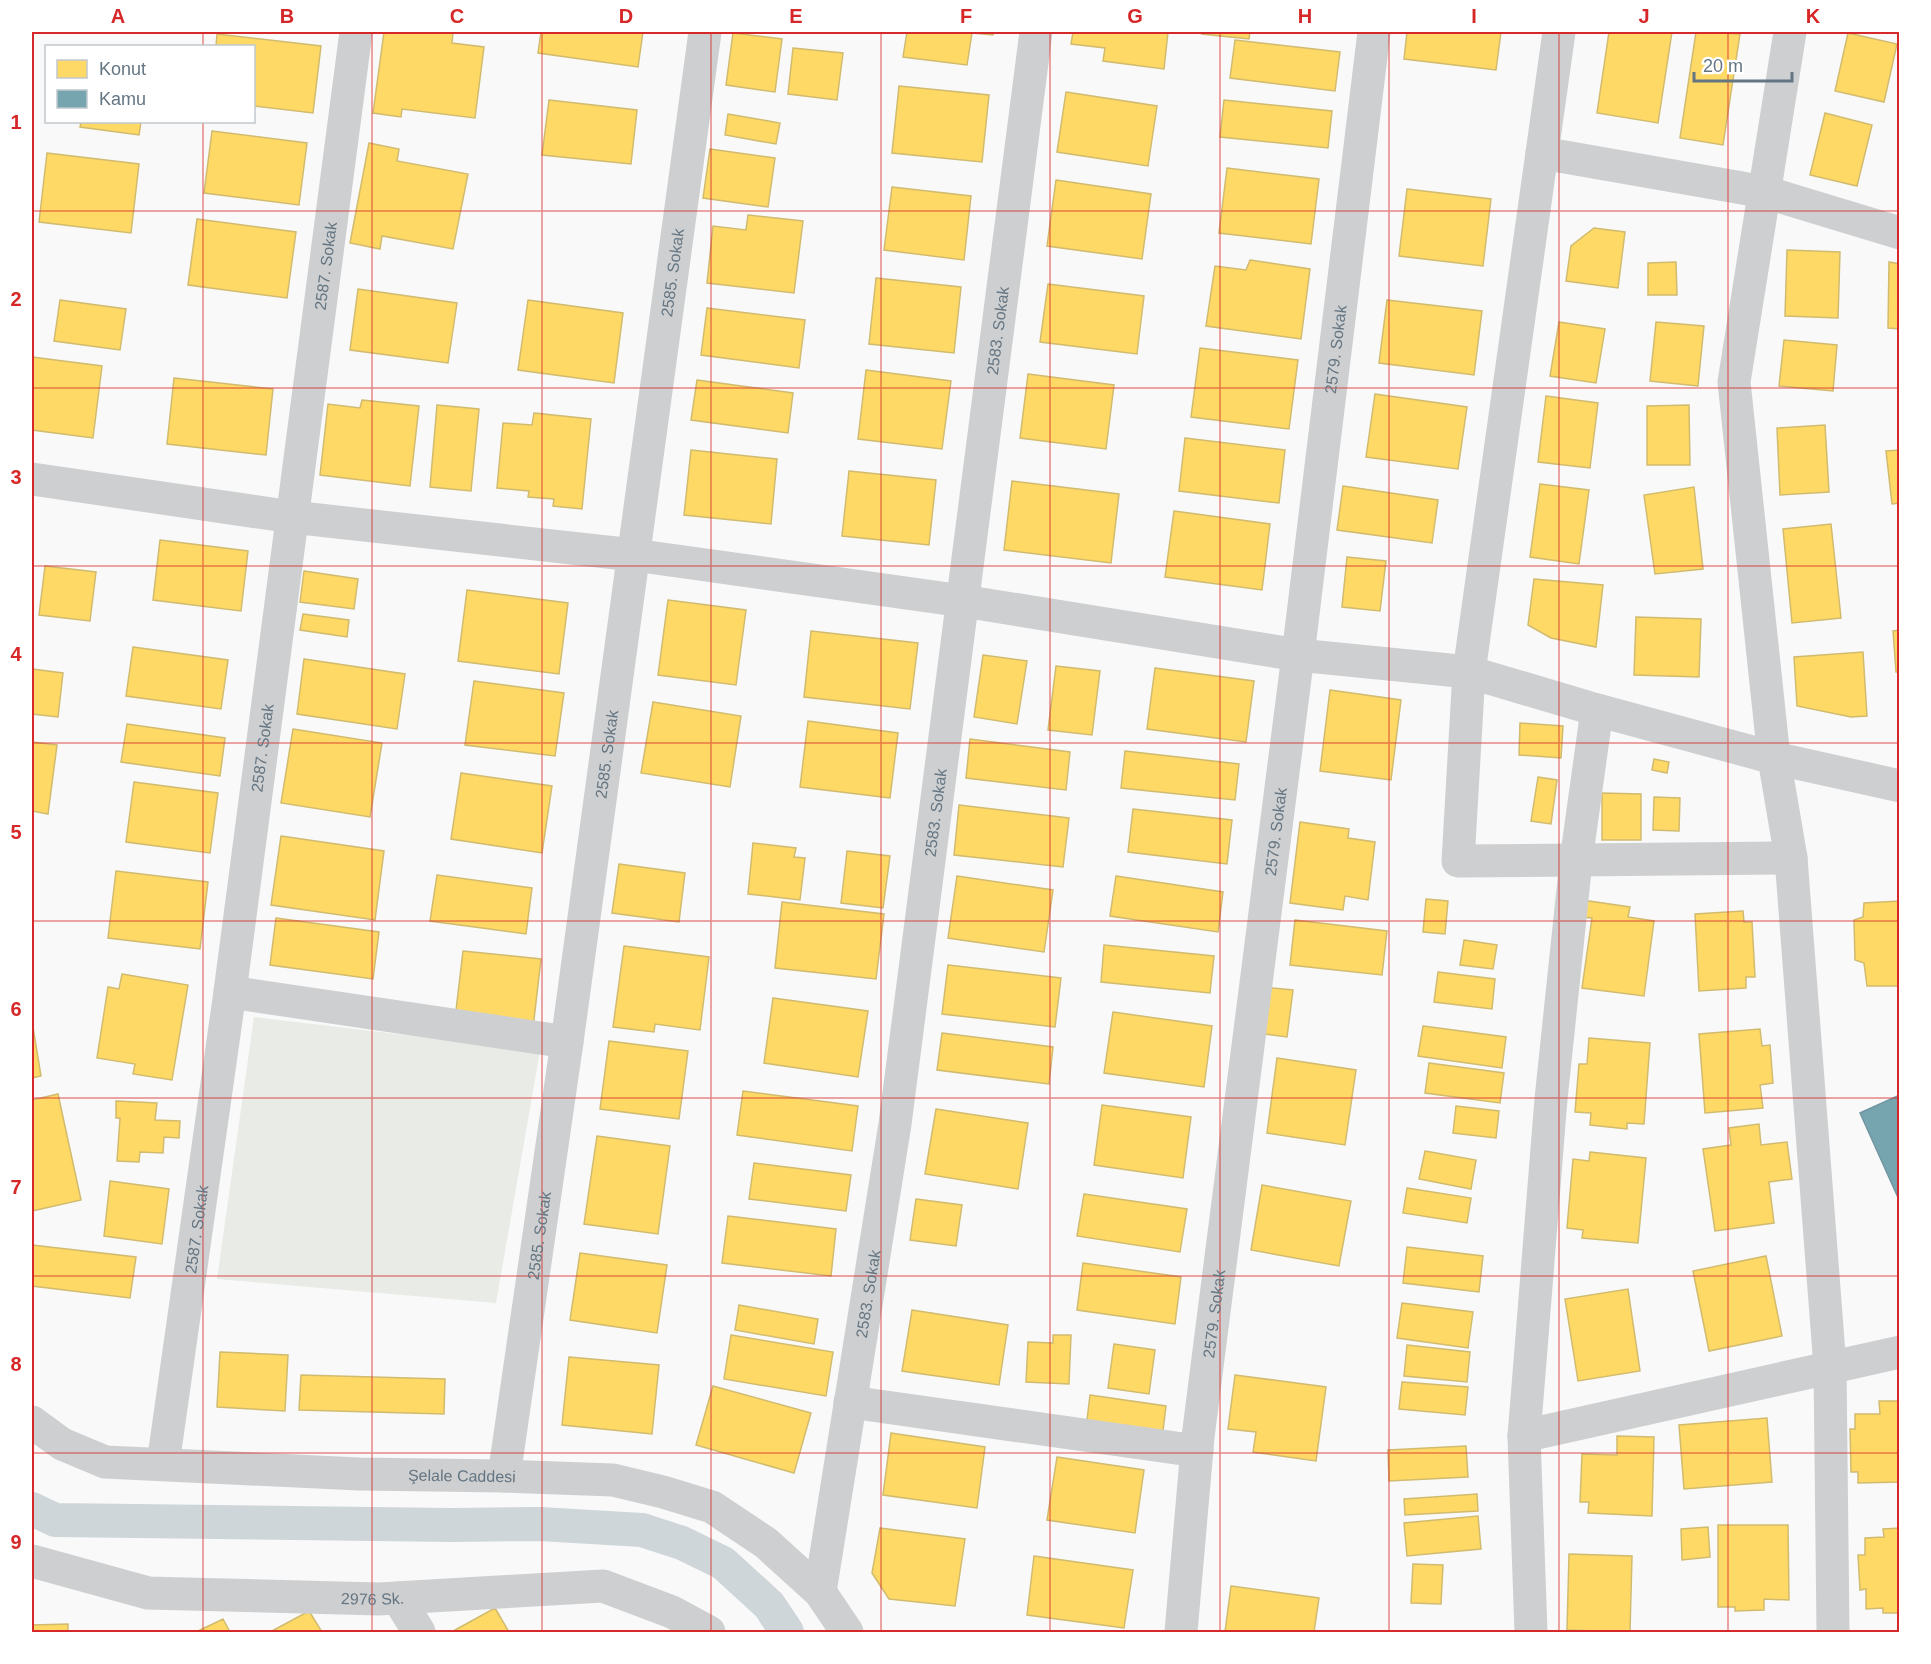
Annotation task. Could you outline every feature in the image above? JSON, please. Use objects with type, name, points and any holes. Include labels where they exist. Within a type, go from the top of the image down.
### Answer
[{"type":"street","name":"2587. Sokak","points":[[163,1464],[230,992],[356,32]]},
{"type":"street","name":"2585. Sokak","points":[[504,1476],[567,1041],[705,32]]},
{"type":"street","name":"2583. Sokak","points":[[820,1592],[895,1124],[1036,32]]},
{"type":"street","name":"2579. Sokak","points":[[1181,1632],[1197,1451],[1374,32]]},
{"type":"street","points":[[1559,32],[1469,672],[1458,861],[1791,858]]},
{"type":"street","points":[[1790,32],[1734,382],[1774,758],[1791,858],[1830,1366],[1833,1632]]},
{"type":"street","points":[[1542,153],[1765,192],[1899,233]]},
{"type":"street","points":[[32,479],[292,517],[634,555],[963,601],[1298,655],[1469,672],[1597,710],[1774,758],[1899,786]]},
{"type":"street","points":[[1531,1632],[1524,1436],[1551,1099],[1576,861],[1597,710]]},
{"type":"street","points":[[230,992],[567,1041]]},
{"type":"street","points":[[1524,1436],[1899,1352]]},
{"type":"street","points":[[850,1402],[1197,1451]]},
{"type":"street","name":"Şelale Caddesi","points":[[32,1422],[62,1444],[105,1462],[359,1474],[613,1480],[663,1492],[712,1507],[766,1543],[820,1592],[847,1632]]},
{"type":"street","name":"2976 Sk.","points":[[32,1562],[148,1593],[380,1599],[603,1586],[672,1612],[709,1632]]},
{"type":"street","points":[[398,1598],[419,1632]]},
{"type":"shaded area","points":[[254,1017],[540,1051],[496,1303],[217,1279]]},
{"type":"building: Konut","points":[[384,32],[453,32],[452,43],[484,47],[475,118],[402,109],[401,117],[373,113]]},
{"type":"building: Konut","points":[[541,32],[643,32],[638,67],[538,53]]},
{"type":"building: Konut","points":[[907,32],[994,32],[993,35],[972,33],[967,65],[903,57]]},
{"type":"building: Konut","points":[[1073,32],[1168,32],[1164,69],[1103,61],[1105,48],[1071,44]]},
{"type":"building: Konut","points":[[1203,32],[1250,32],[1249,39],[1202,34]]},
{"type":"building: Konut","points":[[1407,32],[1501,32],[1496,70],[1404,59]]},
{"type":"building: Konut","points":[[1609,32],[1672,32],[1658,123],[1597,113]]},
{"type":"building: Konut","points":[[1696,32],[1740,34],[1723,145],[1680,138]]},
{"type":"building: Konut","points":[[733,33],[782,39],[775,92],[726,85]]},
{"type":"building: Konut","points":[[1848,33],[1897,44],[1884,102],[1835,91]]},
{"type":"building: Konut","points":[[217,34],[321,46],[313,113],[255,106],[255,45],[216,45]]},
{"type":"building: Konut","points":[[1235,40],[1340,52],[1335,91],[1230,78]]},
{"type":"building: Konut","points":[[793,48],[843,53],[837,100],[788,94]]},
{"type":"building: Konut","points":[[899,86],[989,95],[982,162],[892,153]]},
{"type":"building: Konut","points":[[1066,92],[1157,106],[1148,166],[1057,152]]},
{"type":"building: Konut","points":[[549,100],[637,110],[631,164],[542,155]]},
{"type":"building: Konut","points":[[1224,100],[1332,111],[1328,148],[1220,137]]},
{"type":"building: Konut","points":[[1825,113],[1872,125],[1857,186],[1810,175]]},
{"type":"building: Konut","points":[[728,114],[780,123],[776,144],[725,135]]},
{"type":"building: Konut","points":[[81,123],[141,123],[139,135],[80,127]]},
{"type":"building: Konut","points":[[212,131],[307,143],[299,205],[204,193]]},
{"type":"building: Konut","points":[[369,143],[399,149],[397,161],[468,174],[453,249],[382,236],[380,249],[350,243]]},
{"type":"building: Konut","points":[[710,149],[775,158],[768,207],[703,198]]},
{"type":"building: Konut","points":[[47,153],[139,164],[131,233],[39,222]]},
{"type":"building: Konut","points":[[1227,168],[1319,179],[1311,244],[1219,233]]},
{"type":"building: Konut","points":[[1056,180],[1151,194],[1142,259],[1047,246]]},
{"type":"building: Konut","points":[[892,187],[971,196],[964,260],[884,250]]},
{"type":"building: Konut","points":[[1407,189],[1491,199],[1483,266],[1399,256]]},
{"type":"building: Konut","points":[[748,215],[803,221],[794,293],[707,283],[713,226],[746,230]]},
{"type":"building: Konut","points":[[197,219],[296,232],[287,298],[188,285]]},
{"type":"building: Konut","points":[[1594,228],[1625,232],[1618,288],[1566,281],[1571,246]]},
{"type":"building: Konut","points":[[1787,250],[1840,252],[1838,318],[1785,316]]},
{"type":"building: Konut","points":[[1250,260],[1310,269],[1301,339],[1206,326],[1215,266],[1246,270]]},
{"type":"building: Konut","points":[[1676,262],[1677,295],[1648,295],[1648,263]]},
{"type":"building: Konut","points":[[1889,262],[1900,264],[1900,329],[1888,328]]},
{"type":"building: Konut","points":[[876,278],[961,287],[954,353],[869,344]]},
{"type":"building: Konut","points":[[1048,284],[1144,296],[1137,354],[1040,342]]},
{"type":"building: Konut","points":[[358,289],[457,303],[448,363],[350,350]]},
{"type":"building: Konut","points":[[60,300],[126,309],[120,350],[54,341]]},
{"type":"building: Konut","points":[[528,300],[623,313],[614,383],[518,370]]},
{"type":"building: Konut","points":[[1387,300],[1482,311],[1474,375],[1379,363]]},
{"type":"building: Konut","points":[[707,308],[805,320],[799,368],[701,355]]},
{"type":"building: Konut","points":[[1559,322],[1605,329],[1596,383],[1550,376]]},
{"type":"building: Konut","points":[[1656,322],[1704,326],[1698,386],[1650,381]]},
{"type":"building: Konut","points":[[1784,340],[1837,345],[1833,391],[1779,386]]},
{"type":"building: Konut","points":[[1200,348],[1298,360],[1289,429],[1191,417]]},
{"type":"building: Konut","points":[[32,357],[102,366],[93,438],[32,430]]},
{"type":"building: Konut","points":[[866,370],[951,381],[942,449],[858,439]]},
{"type":"building: Konut","points":[[1028,374],[1114,385],[1106,449],[1020,438]]},
{"type":"building: Konut","points":[[174,378],[273,389],[266,455],[167,444]]},
{"type":"building: Konut","points":[[697,380],[793,393],[788,433],[691,420]]},
{"type":"building: Konut","points":[[1375,394],[1467,407],[1458,469],[1366,457]]},
{"type":"building: Konut","points":[[1546,396],[1598,403],[1590,468],[1538,462]]},
{"type":"building: Konut","points":[[362,400],[419,406],[410,486],[320,475],[328,404],[360,408]]},
{"type":"building: Konut","points":[[437,405],[479,409],[471,491],[430,487]]},
{"type":"building: Konut","points":[[1689,405],[1690,465],[1647,465],[1647,406]]},
{"type":"building: Konut","points":[[534,413],[591,419],[582,509],[553,506],[554,499],[528,497],[529,491],[497,488],[503,423],[532,425]]},
{"type":"building: Konut","points":[[1825,425],[1829,492],[1780,495],[1777,428]]},
{"type":"building: Konut","points":[[1185,438],[1285,450],[1279,503],[1179,491]]},
{"type":"building: Konut","points":[[691,450],[777,459],[771,524],[684,515]]},
{"type":"building: Konut","points":[[1900,450],[1900,503],[1892,504],[1886,451]]},
{"type":"building: Konut","points":[[849,471],[936,480],[929,545],[842,536]]},
{"type":"building: Konut","points":[[1012,481],[1119,494],[1111,563],[1004,550]]},
{"type":"building: Konut","points":[[1540,484],[1589,490],[1579,564],[1530,557]]},
{"type":"building: Konut","points":[[1343,486],[1438,500],[1432,543],[1337,530]]},
{"type":"building: Konut","points":[[1694,487],[1703,569],[1655,574],[1644,495]]},
{"type":"building: Konut","points":[[1174,511],[1270,524],[1262,590],[1165,577]]},
{"type":"building: Konut","points":[[1831,524],[1841,618],[1792,623],[1783,529]]},
{"type":"building: Konut","points":[[160,540],[248,551],[241,611],[153,600]]},
{"type":"building: Konut","points":[[1347,557],[1386,561],[1380,611],[1342,607]]},
{"type":"building: Konut","points":[[45,566],[96,572],[90,621],[39,615]]},
{"type":"building: Konut","points":[[304,571],[358,579],[354,609],[300,602]]},
{"type":"building: Konut","points":[[1534,579],[1603,585],[1596,647],[1551,638],[1528,625]]},
{"type":"building: Konut","points":[[467,590],[568,603],[559,674],[458,661]]},
{"type":"building: Konut","points":[[668,600],[746,610],[736,685],[658,675]]},
{"type":"building: Konut","points":[[303,614],[349,620],[347,637],[300,630]]},
{"type":"building: Konut","points":[[1636,617],[1701,619],[1699,677],[1634,675]]},
{"type":"building: Konut","points":[[1900,630],[1900,672],[1896,672],[1893,631]]},
{"type":"building: Konut","points":[[811,631],[918,643],[910,709],[804,697]]},
{"type":"building: Konut","points":[[133,647],[228,660],[221,709],[126,696]]},
{"type":"building: Konut","points":[[1863,652],[1867,716],[1851,717],[1797,706],[1794,657]]},
{"type":"building: Konut","points":[[983,655],[1027,661],[1017,724],[974,717]]},
{"type":"building: Konut","points":[[304,659],[405,674],[397,729],[297,714]]},
{"type":"building: Konut","points":[[1056,666],[1100,671],[1092,735],[1048,730]]},
{"type":"building: Konut","points":[[1155,668],[1254,681],[1246,742],[1147,729]]},
{"type":"building: Konut","points":[[32,669],[63,673],[58,717],[32,714]]},
{"type":"building: Konut","points":[[474,681],[564,693],[555,756],[465,745]]},
{"type":"building: Konut","points":[[1330,690],[1401,700],[1391,780],[1320,771]]},
{"type":"building: Konut","points":[[653,702],[741,716],[730,787],[641,773]]},
{"type":"building: Konut","points":[[808,721],[898,733],[890,798],[800,787]]},
{"type":"building: Konut","points":[[1520,723],[1563,726],[1561,758],[1519,755]]},
{"type":"building: Konut","points":[[127,724],[225,738],[220,776],[121,762]]},
{"type":"building: Konut","points":[[293,729],[382,743],[370,817],[281,803]]},
{"type":"building: Konut","points":[[970,739],[1070,752],[1066,790],[966,778]]},
{"type":"building: Konut","points":[[32,742],[57,745],[48,814],[32,811]]},
{"type":"building: Konut","points":[[1125,751],[1239,764],[1235,800],[1121,788]]},
{"type":"building: Konut","points":[[1654,759],[1669,762],[1667,773],[1652,770]]},
{"type":"building: Konut","points":[[461,773],[552,786],[542,853],[451,839]]},
{"type":"building: Konut","points":[[1538,777],[1557,780],[1551,824],[1531,821]]},
{"type":"building: Konut","points":[[134,782],[218,793],[210,853],[126,842]]},
{"type":"building: Konut","points":[[1602,793],[1641,794],[1641,840],[1602,840]]},
{"type":"building: Konut","points":[[1654,797],[1680,798],[1679,831],[1653,830]]},
{"type":"building: Konut","points":[[959,805],[1069,818],[1063,867],[954,855]]},
{"type":"building: Konut","points":[[1133,809],[1232,820],[1227,864],[1128,852]]},
{"type":"building: Konut","points":[[1300,822],[1349,829],[1348,838],[1375,842],[1368,900],[1345,896],[1343,910],[1290,903]]},
{"type":"building: Konut","points":[[281,836],[384,851],[375,920],[271,905]]},
{"type":"building: Konut","points":[[753,843],[796,848],[794,857],[805,858],[800,900],[748,894]]},
{"type":"building: Konut","points":[[847,851],[890,856],[883,908],[841,903]]},
{"type":"building: Konut","points":[[619,864],[685,873],[679,922],[612,913]]},
{"type":"building: Konut","points":[[116,871],[208,882],[200,949],[108,938]]},
{"type":"building: Konut","points":[[437,875],[532,888],[526,934],[430,921]]},
{"type":"building: Konut","points":[[957,876],[1053,890],[1044,952],[948,938]]},
{"type":"building: Konut","points":[[1116,876],[1223,892],[1218,932],[1110,916]]},
{"type":"building: Konut","points":[[1426,899],[1448,901],[1445,934],[1423,932]]},
{"type":"building: Konut","points":[[1582,900],[1630,907],[1628,917],[1654,921],[1644,996],[1582,988],[1592,918],[1580,917]]},
{"type":"building: Konut","points":[[1900,901],[1900,986],[1867,986],[1864,963],[1855,960],[1854,920],[1863,917],[1864,903]]},
{"type":"building: Konut","points":[[782,902],[884,914],[876,979],[775,968]]},
{"type":"building: Konut","points":[[1743,911],[1744,922],[1752,922],[1755,977],[1746,977],[1746,988],[1699,991],[1695,914]]},
{"type":"building: Konut","points":[[276,918],[379,932],[373,979],[270,965]]},
{"type":"building: Konut","points":[[1295,920],[1387,931],[1382,975],[1290,965]]},
{"type":"building: Konut","points":[[1464,940],[1497,945],[1493,969],[1460,965]]},
{"type":"building: Konut","points":[[1104,945],[1214,956],[1210,993],[1101,982]]},
{"type":"building: Konut","points":[[624,946],[709,957],[700,1030],[655,1024],[654,1032],[613,1027]]},
{"type":"building: Konut","points":[[463,951],[541,959],[533,1028],[455,1019]]},
{"type":"building: Konut","points":[[948,965],[1061,978],[1055,1027],[942,1014]]},
{"type":"building: Konut","points":[[1438,972],[1495,979],[1492,1009],[1434,1002]]},
{"type":"building: Konut","points":[[122,974],[188,985],[172,1080],[133,1074],[135,1064],[97,1058],[108,987],[119,989]]},
{"type":"building: Konut","points":[[1263,987],[1293,990],[1287,1037],[1257,1033]]},
{"type":"building: Konut","points":[[773,998],[868,1011],[858,1077],[764,1063]]},
{"type":"building: Konut","points":[[1113,1012],[1212,1026],[1204,1087],[1104,1073]]},
{"type":"building: Konut","points":[[32,1021],[41,1076],[32,1078]]},
{"type":"building: Konut","points":[[1423,1026],[1506,1037],[1502,1068],[1418,1056]]},
{"type":"building: Konut","points":[[1760,1029],[1762,1046],[1770,1045],[1773,1083],[1760,1085],[1763,1108],[1705,1113],[1699,1034]]},
{"type":"building: Konut","points":[[942,1033],[1053,1047],[1049,1084],[937,1070]]},
{"type":"building: Konut","points":[[1589,1038],[1650,1043],[1644,1124],[1627,1123],[1627,1129],[1590,1125],[1591,1113],[1575,1112],[1579,1064],[1587,1064]]},
{"type":"building: Konut","points":[[609,1041],[688,1051],[679,1119],[600,1109]]},
{"type":"building: Konut","points":[[1277,1058],[1356,1070],[1345,1145],[1267,1133]]},
{"type":"building: Konut","points":[[1429,1063],[1504,1073],[1500,1103],[1425,1093]]},
{"type":"building: Konut","points":[[743,1091],[858,1106],[852,1151],[737,1135]]},
{"type":"building: Konut","points":[[58,1094],[81,1200],[32,1211],[32,1100]]},
{"type":"building: Konut","points":[[116,1101],[157,1103],[155,1120],[180,1121],[179,1138],[164,1137],[163,1153],[140,1152],[139,1162],[117,1161],[120,1118],[116,1118]]},
{"type":"building: Konut","points":[[1102,1105],[1191,1117],[1183,1178],[1094,1165]]},
{"type":"building: Konut","points":[[1456,1106],[1499,1111],[1496,1138],[1453,1133]]},
{"type":"building: Konut","points":[[936,1109],[1028,1123],[1018,1189],[925,1174]]},
{"type":"building: Konut","points":[[1759,1124],[1761,1145],[1787,1142],[1792,1179],[1769,1182],[1774,1223],[1715,1231],[1703,1149],[1731,1145],[1729,1128]]},
{"type":"building: Konut","points":[[597,1136],[670,1146],[658,1234],[584,1224]]},
{"type":"building: Konut","points":[[1425,1151],[1476,1160],[1471,1189],[1419,1179]]},
{"type":"building: Konut","points":[[1590,1152],[1646,1158],[1638,1243],[1582,1238],[1583,1230],[1567,1228],[1573,1159],[1589,1161]]},
{"type":"building: Konut","points":[[754,1163],[851,1175],[846,1211],[749,1199]]},
{"type":"building: Konut","points":[[110,1181],[169,1189],[162,1244],[104,1236]]},
{"type":"building: Konut","points":[[1262,1185],[1351,1201],[1339,1266],[1251,1250]]},
{"type":"building: Konut","points":[[1407,1188],[1471,1198],[1467,1223],[1403,1213]]},
{"type":"building: Konut","points":[[1084,1194],[1187,1209],[1180,1252],[1077,1236]]},
{"type":"building: Konut","points":[[916,1199],[962,1205],[956,1246],[910,1240]]},
{"type":"building: Konut","points":[[728,1216],[836,1229],[831,1276],[722,1263]]},
{"type":"building: Konut","points":[[32,1245],[136,1257],[130,1298],[32,1286]]},
{"type":"building: Konut","points":[[1407,1247],[1483,1256],[1479,1292],[1403,1283]]},
{"type":"building: Konut","points":[[580,1253],[667,1265],[657,1333],[570,1320]]},
{"type":"building: Konut","points":[[1766,1256],[1782,1336],[1709,1351],[1693,1271]]},
{"type":"building: Konut","points":[[1083,1263],[1181,1277],[1175,1324],[1077,1310]]},
{"type":"building: Konut","points":[[1628,1289],[1640,1371],[1578,1381],[1565,1299]]},
{"type":"building: Konut","points":[[1402,1303],[1473,1312],[1468,1348],[1397,1338]]},
{"type":"building: Konut","points":[[739,1305],[818,1319],[814,1344],[735,1330]]},
{"type":"building: Konut","points":[[912,1310],[1008,1325],[999,1385],[902,1371]]},
{"type":"building: Konut","points":[[731,1335],[833,1352],[826,1396],[724,1379]]},
{"type":"building: Konut","points":[[1053,1335],[1071,1335],[1069,1384],[1026,1382],[1028,1342],[1053,1343]]},
{"type":"building: Konut","points":[[1114,1344],[1155,1350],[1149,1394],[1108,1388]]},
{"type":"building: Konut","points":[[1407,1345],[1470,1352],[1467,1382],[1404,1376]]},
{"type":"building: Konut","points":[[220,1352],[288,1355],[285,1411],[217,1407]]},
{"type":"building: Konut","points":[[569,1357],[659,1365],[652,1434],[562,1425]]},
{"type":"building: Konut","points":[[301,1375],[445,1379],[444,1414],[299,1410]]},
{"type":"building: Konut","points":[[1235,1375],[1326,1387],[1316,1461],[1253,1452],[1256,1432],[1228,1429]]},
{"type":"building: Konut","points":[[1402,1382],[1468,1387],[1465,1415],[1399,1409]]},
{"type":"building: Konut","points":[[713,1386],[811,1413],[794,1473],[696,1445]]},
{"type":"building: Konut","points":[[1090,1395],[1166,1406],[1162,1439],[1086,1428]]},
{"type":"building: Konut","points":[[1879,1401],[1900,1401],[1900,1482],[1858,1483],[1858,1472],[1851,1472],[1850,1429],[1855,1429],[1855,1414],[1880,1414]]},
{"type":"building: Konut","points":[[1767,1418],[1772,1482],[1684,1489],[1679,1425]]},
{"type":"building: Konut","points":[[891,1433],[985,1447],[977,1508],[883,1495]]},
{"type":"building: Konut","points":[[1617,1436],[1654,1437],[1652,1516],[1588,1513],[1589,1502],[1580,1502],[1582,1454],[1617,1455]]},
{"type":"building: Konut","points":[[1466,1446],[1468,1477],[1389,1481],[1388,1450]]},
{"type":"building: Konut","points":[[1057,1457],[1144,1470],[1135,1533],[1047,1520]]},
{"type":"building: Konut","points":[[1477,1494],[1478,1511],[1405,1515],[1404,1499]]},
{"type":"building: Konut","points":[[1478,1516],[1481,1549],[1407,1556],[1404,1523]]},
{"type":"building: Konut","points":[[1718,1525],[1788,1525],[1789,1600],[1764,1599],[1764,1610],[1735,1611],[1735,1607],[1718,1607]]},
{"type":"building: Konut","points":[[1708,1527],[1710,1557],[1682,1560],[1681,1529]]},
{"type":"building: Konut","points":[[880,1528],[965,1539],[955,1606],[889,1599],[872,1573]]},
{"type":"building: Konut","points":[[1900,1528],[1900,1613],[1883,1613],[1883,1608],[1866,1609],[1866,1589],[1860,1590],[1858,1555],[1865,1555],[1865,1538],[1884,1537],[1883,1529]]},
{"type":"building: Konut","points":[[1569,1554],[1632,1556],[1630,1632],[1567,1630]]},
{"type":"building: Konut","points":[[1034,1556],[1133,1570],[1124,1628],[1027,1615]]},
{"type":"building: Konut","points":[[1413,1564],[1443,1565],[1441,1604],[1411,1603]]},
{"type":"building: Konut","points":[[1231,1586],[1319,1598],[1314,1632],[1225,1632]]},
{"type":"building: Konut","points":[[495,1608],[509,1632],[457,1632],[455,1630]]},
{"type":"building: Konut","points":[[309,1611],[322,1632],[272,1631]]},
{"type":"building: Konut","points":[[223,1619],[230,1632],[196,1632]]},
{"type":"building: Konut","points":[[68,1624],[68,1632],[32,1632],[32,1625]]},
{"type":"building: Kamu","points":[[1900,1095],[1900,1202],[1860,1113]]},
{"type":"waterway","points":[[32,1509],[55,1520],[540,1524],[642,1530],[682,1543],[723,1563],[769,1605],[787,1632]]}]
